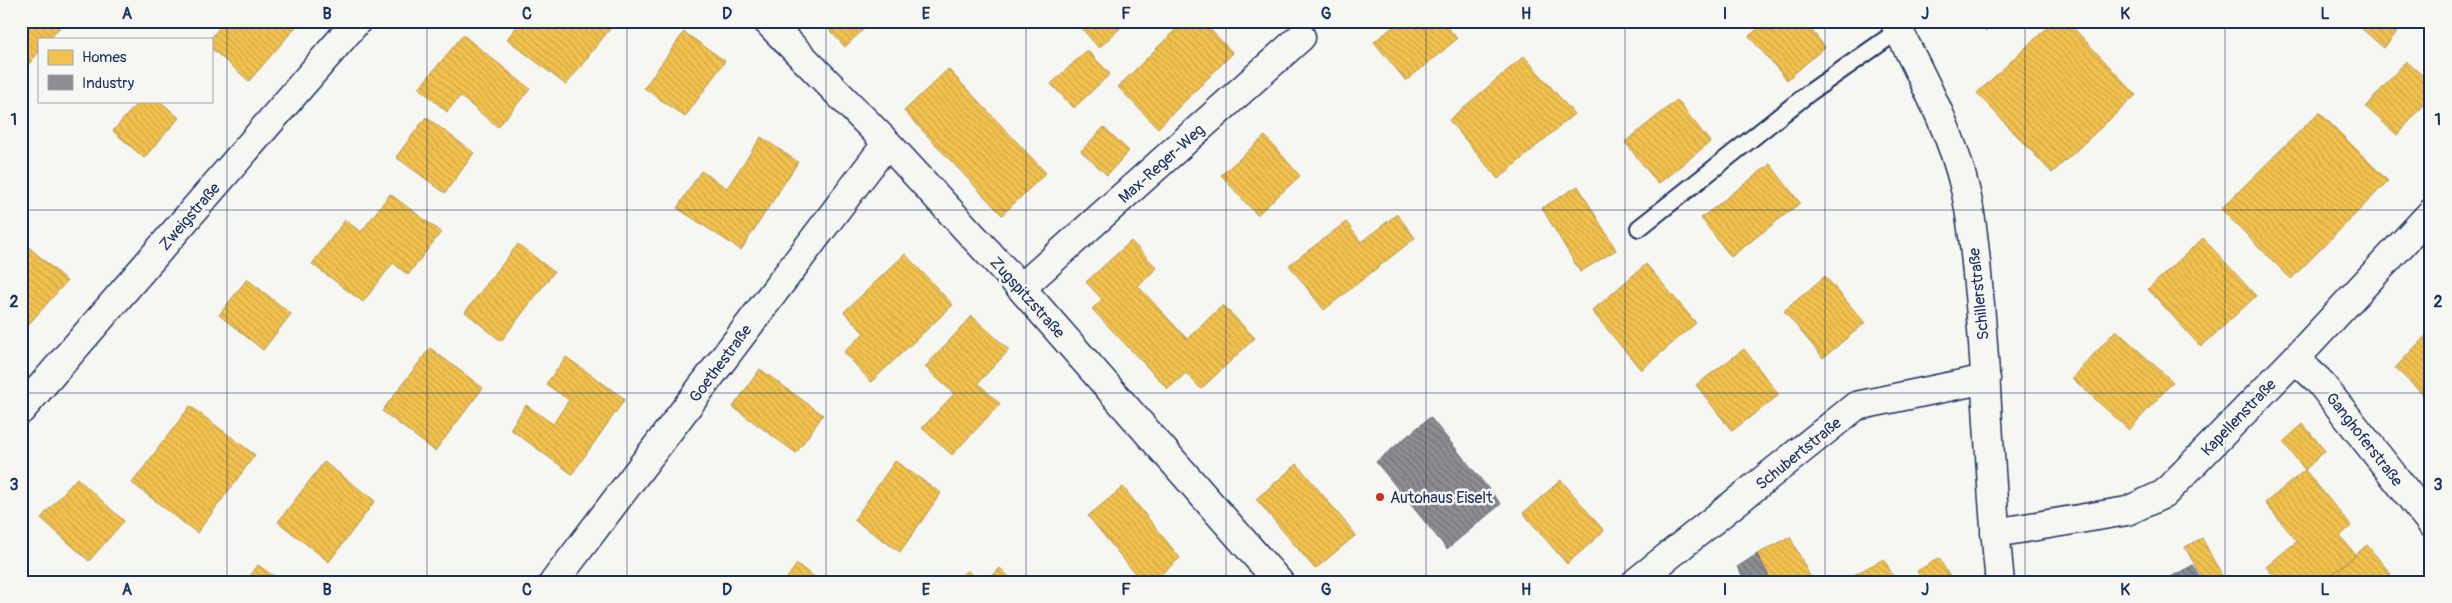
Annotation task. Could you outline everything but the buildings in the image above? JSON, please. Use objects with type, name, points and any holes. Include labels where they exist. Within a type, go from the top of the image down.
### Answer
[{"type":"street","name":"Zweigstraße","points":[[21,410],[357,21]]},
{"type":"street","name":"Zugspitzstraße","points":[[767,21],[887,143],[1021,288],[1279,582]]},
{"type":"street","name":"Schillerstraße","points":[[1896,26],[1947,129],[1965,189],[1975,253],[2000,582]]},
{"type":"street","name":"Max-Reger-Weg","points":[[1021,288],[1301,37]]},
{"type":"street","name":"Goethestraße","points":[[554,582],[887,143]]},
{"type":"street","name":"Kapellenstraße","points":[[1995,533],[2127,511],[2164,494],[2431,213]]},
{"type":"street","name":"Ganghoferstraße","points":[[2295,358],[2318,380],[2431,523]]},
{"type":"street","name":"Schubertstraße","points":[[1636,582],[1856,406],[1986,380]]},
{"type":"lane","points":[[1639,228],[1896,26]]},
{"type":"place","name":"Autohaus Eiselt","points":[[1380,497]]}]
